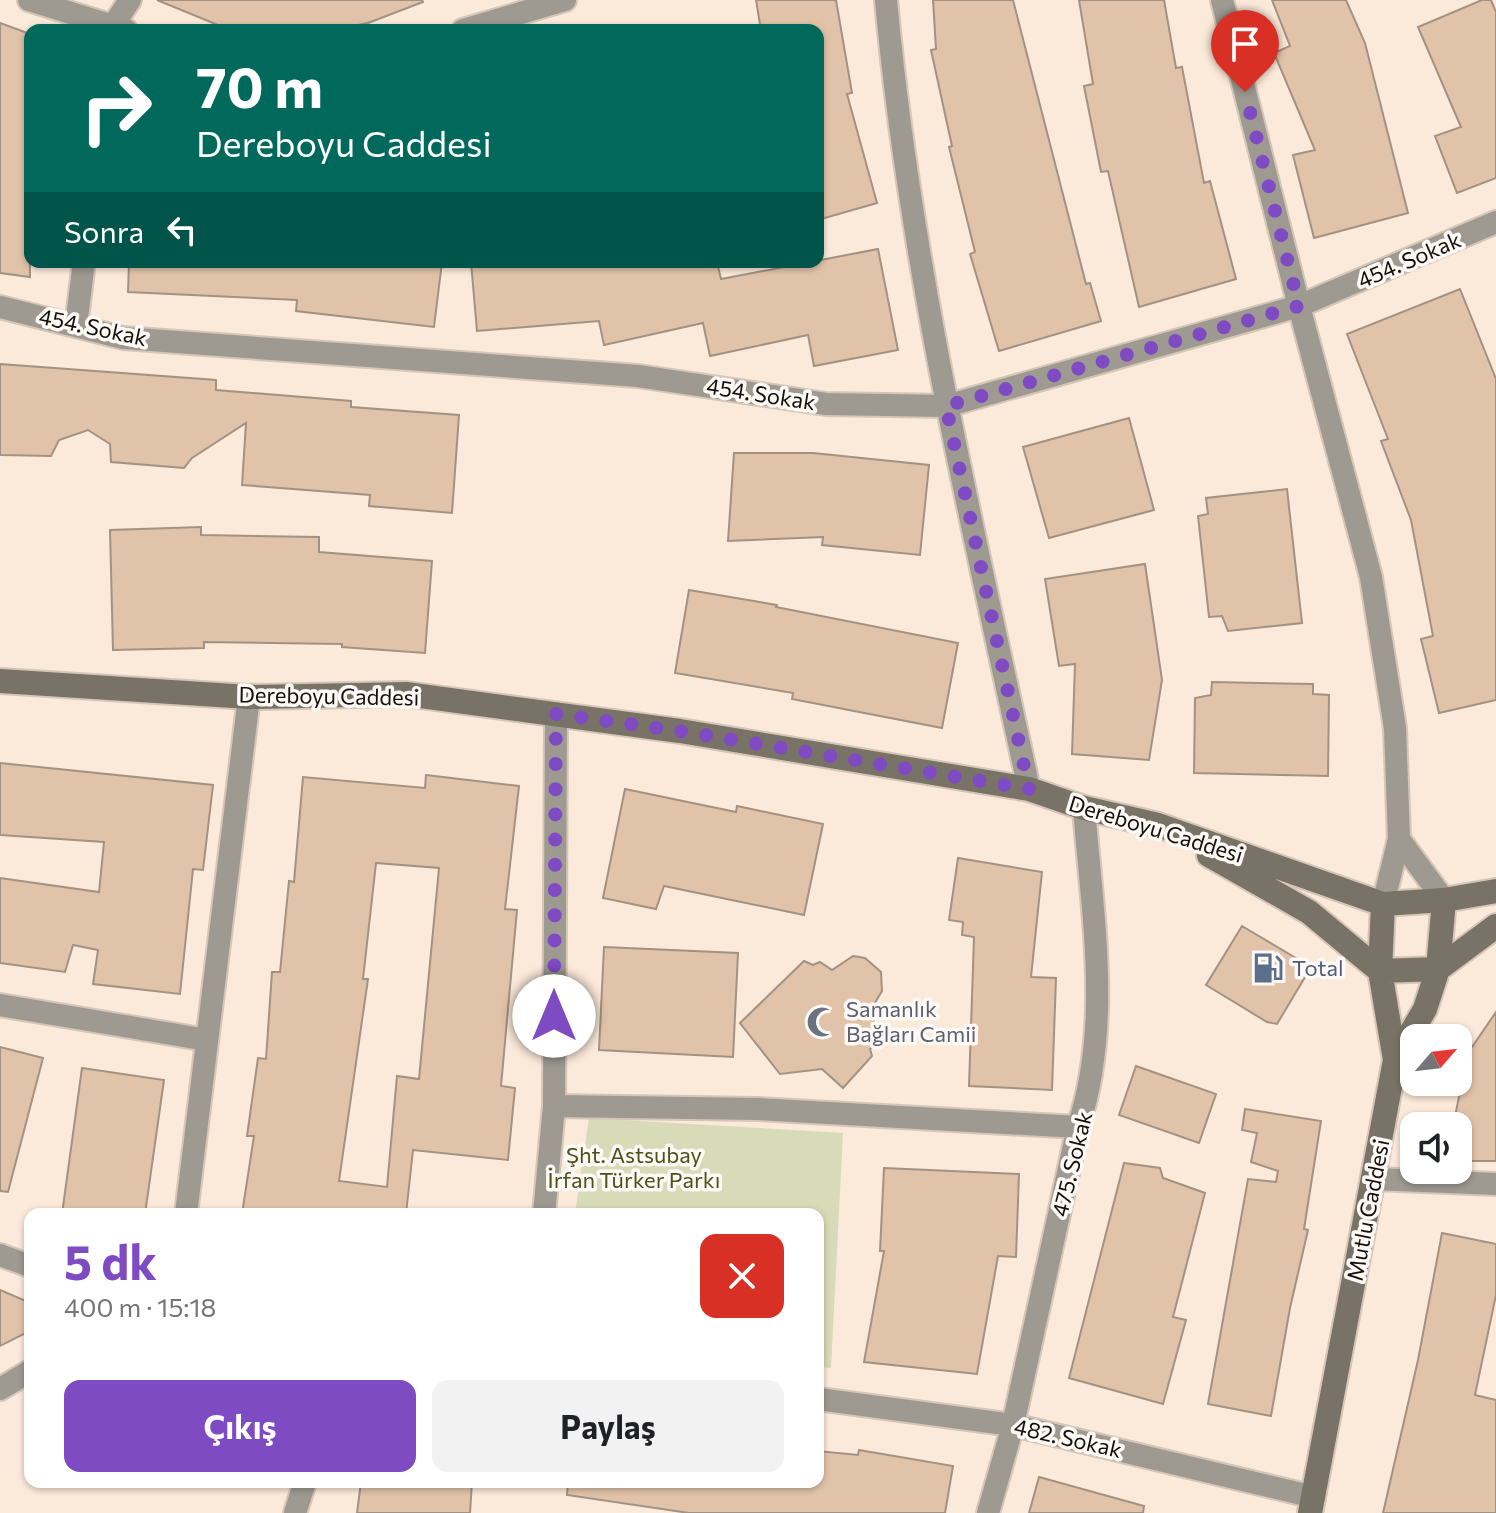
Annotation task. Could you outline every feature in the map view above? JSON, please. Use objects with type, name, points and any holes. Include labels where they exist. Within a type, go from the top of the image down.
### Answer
[{"type":"street","points":[[29,0],[101,24]]},
{"type":"street","points":[[118,24],[130,0]]},
{"type":"street","points":[[483,24],[565,0]]},
{"type":"street","points":[[886,0],[895,95],[946,406],[1029,789]]},
{"type":"street","points":[[1222,0],[1371,577],[1395,728],[1399,839],[1383,904]]},
{"type":"street","name":"454. Sokak","points":[[0,307],[123,338],[638,376],[826,404],[946,406],[1299,306],[1496,222]]},
{"type":"street","points":[[76,326],[83,268]]},
{"type":"street","name":"Dereboyu Caddesi","points":[[0,681],[249,697],[406,694],[556,714],[1029,789],[1084,808],[1158,825],[1383,904],[1444,900],[1496,891]]},
{"type":"street","points":[[187,1208],[249,697]]},
{"type":"street","points":[[545,1208],[554,1106],[556,714]]},
{"type":"street","name":"475. Sokak","points":[[988,1513],[1013,1425],[1078,1127],[1089,1095],[1099,996],[1084,808]]},
{"type":"street","points":[[1158,825],[1309,912],[1380,971],[1438,969],[1496,926]]},
{"type":"street","points":[[1395,1060],[1425,1009],[1438,969],[1444,900],[1399,839]]},
{"type":"street","name":"Mutlu Caddesi","points":[[1312,1505],[1395,1060],[1380,971],[1383,904]]},
{"type":"street","points":[[0,1005],[207,1040]]},
{"type":"street","points":[[554,1106],[759,1109],[1078,1127]]},
{"type":"street","points":[[1374,1179],[1496,1184]]},
{"type":"street","points":[[0,1255],[24,1264]]},
{"type":"street","points":[[0,1389],[24,1375]]},
{"type":"street","name":"482. Sokak","points":[[824,1400],[1013,1425],[1312,1505]]},
{"type":"street","points":[[295,1513],[303,1488]]},
{"type":"green space","name":"Şht. Astsubay İrfan Türker Parkı","points":[[589,1118],[843,1133],[831,1368],[824,1367],[824,1208],[576,1208]]},
{"type":"building","points":[[157,0],[423,2],[363,24],[215,24]]},
{"type":"building","points":[[756,0],[836,0],[852,93],[847,94],[877,203],[824,218],[824,24],[760,24]]},
{"type":"building","points":[[933,0],[1013,0],[1086,284],[1090,283],[1101,321],[999,351],[970,254],[975,252],[949,147],[952,146],[931,50],[936,49]]},
{"type":"building","points":[[1079,0],[1164,0],[1176,68],[1182,67],[1204,183],[1210,181],[1236,279],[1139,307],[1108,171],[1101,172],[1084,86],[1093,84]]},
{"type":"building","points":[[1272,0],[1346,0],[1365,43],[1408,213],[1314,238],[1293,155],[1315,150],[1274,53],[1290,46]]},
{"type":"building","points":[[1482,0],[1491,0],[1496,12],[1496,178],[1457,193],[1435,136],[1461,127],[1418,27]]},
{"type":"building","points":[[0,23],[24,32],[24,268],[30,268],[30,277],[0,273]]},
{"type":"building","points":[[878,249],[898,350],[814,366],[808,335],[710,356],[703,323],[604,345],[599,321],[477,331],[472,268],[718,268],[721,279],[779,268],[824,268],[824,259]]},
{"type":"building","points":[[129,268],[441,268],[434,327],[296,311],[297,300],[128,292]]},
{"type":"building","points":[[1460,289],[1496,379],[1496,700],[1439,713],[1421,639],[1433,636],[1411,520],[1381,441],[1388,439],[1347,334]]},
{"type":"building","points":[[0,364],[216,380],[216,390],[351,401],[351,407],[459,415],[452,513],[369,506],[370,495],[242,485],[246,423],[192,458],[184,468],[111,462],[110,444],[88,430],[59,440],[51,456],[0,455]]},
{"type":"building","points":[[1129,418],[1154,510],[1049,538],[1023,447]]},
{"type":"building","points":[[734,453],[813,453],[929,465],[920,555],[822,545],[823,537],[728,541]]},
{"type":"building","points":[[1287,489],[1302,623],[1228,631],[1222,616],[1209,617],[1198,516],[1208,514],[1206,498]]},
{"type":"building","points":[[201,527],[201,535],[319,537],[319,552],[432,561],[425,653],[342,647],[342,644],[204,642],[204,648],[113,650],[110,530]]},
{"type":"building","points":[[1145,564],[1162,680],[1149,760],[1072,754],[1075,664],[1059,666],[1045,579]]},
{"type":"building","points":[[689,590],[958,643],[942,728],[792,699],[793,693],[675,673]]},
{"type":"building","points":[[1212,682],[1313,684],[1313,694],[1329,695],[1328,776],[1194,773],[1195,698],[1211,695]]},
{"type":"building","points":[[0,763],[213,785],[203,870],[193,869],[180,994],[93,984],[98,950],[73,945],[65,972],[0,963],[0,878],[99,892],[104,842],[0,835]]},
{"type":"building","points":[[426,775],[519,786],[505,909],[517,910],[501,1086],[515,1088],[508,1160],[413,1150],[407,1208],[243,1208],[254,1136],[247,1136],[258,1058],[266,1059],[272,972],[280,972],[289,881],[294,882],[303,777],[425,788]],"holes":[[[376,863],[439,868],[419,1079],[397,1076],[387,1187],[339,1181],[368,979],[363,979]]]},
{"type":"building","points":[[625,789],[736,812],[737,806],[823,824],[804,915],[664,886],[656,909],[603,898]]},
{"type":"building","points":[[958,858],[1042,872],[1031,977],[1056,978],[1052,1090],[969,1086],[974,937],[962,935],[963,922],[949,920]]},
{"type":"building","points":[[1242,926],[1311,967],[1277,1024],[1267,1022],[1206,985]]},
{"type":"building","points":[[604,947],[738,953],[733,1057],[599,1050]]},
{"type":"building","name":"Samanlık Bağları Camii","points":[[853,956],[865,958],[881,972],[882,991],[873,1006],[873,1025],[881,1038],[870,1049],[872,1056],[843,1088],[822,1069],[780,1074],[740,1023],[804,961],[813,965],[820,962],[832,970]]},
{"type":"building","points":[[1496,1012],[1496,1161],[1472,1161],[1472,1112],[1456,1112],[1459,1096],[1472,1096],[1472,1047]]},
{"type":"building","points":[[0,1047],[43,1058],[8,1192],[0,1191]]},
{"type":"building","points":[[1136,1066],[1216,1094],[1199,1143],[1119,1115]]},
{"type":"building","points":[[82,1068],[164,1080],[146,1208],[63,1208]]},
{"type":"building","points":[[1245,1109],[1321,1121],[1304,1229],[1308,1230],[1290,1308],[1271,1416],[1208,1404],[1248,1179],[1276,1182],[1278,1171],[1251,1162],[1257,1133],[1242,1130]]},
{"type":"building","points":[[1124,1163],[1160,1168],[1163,1178],[1205,1193],[1173,1317],[1186,1320],[1163,1404],[1069,1378]]},
{"type":"building","points":[[884,1168],[1019,1174],[1016,1257],[998,1256],[977,1374],[864,1362],[884,1251],[880,1251]]},
{"type":"building","points":[[1442,1233],[1496,1244],[1496,1295],[1475,1395],[1496,1400],[1496,1513],[1383,1513],[1418,1360]]},
{"type":"building","points":[[0,1290],[24,1300],[24,1334],[0,1346]]},
{"type":"building","points":[[859,1450],[953,1466],[945,1513],[689,1513],[567,1495],[568,1488],[824,1488],[824,1452],[858,1455]]},
{"type":"building","points":[[1039,1477],[1144,1506],[1143,1513],[1029,1513]]},
{"type":"building","points":[[360,1488],[472,1488],[470,1513],[357,1513]]},
{"type":"place","name":"Total","points":[[1268,968]]},
{"type":"place","name":"Samanlık Bağları Camii","points":[[822,1022]]},
{"type":"route","points":[[554,1016],[556,714],[680,731],[1029,789],[946,406],[1299,306],[1245,92]]}]
